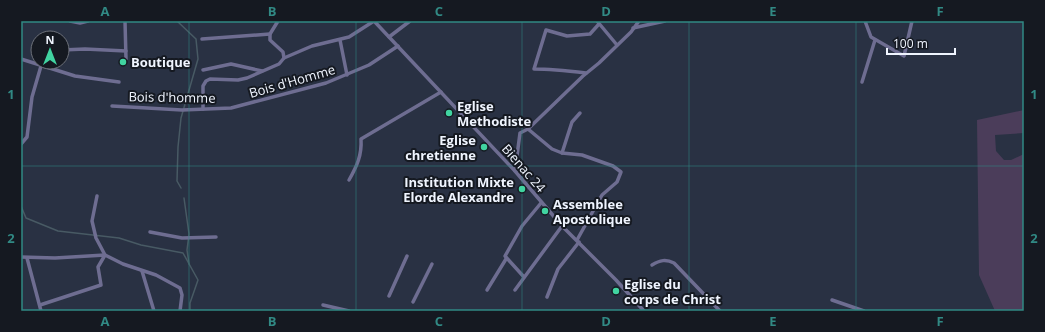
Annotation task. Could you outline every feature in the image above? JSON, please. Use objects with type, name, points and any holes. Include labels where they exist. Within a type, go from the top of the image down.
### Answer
[{"type":"street","points":[[70,21],[80,24],[88,21]]},
{"type":"street","points":[[125,21],[126,59]]},
{"type":"street","points":[[278,21],[270,34],[270,40],[284,52],[284,58]]},
{"type":"street","points":[[203,109],[203,86],[206,81],[210,79],[238,80],[279,64],[284,58],[321,43],[340,40],[358,32],[374,21]]},
{"type":"street","name":"Bienac 24","points":[[374,21],[515,171],[562,226],[644,311]]},
{"type":"street","points":[[389,37],[410,21]]},
{"type":"street","points":[[515,171],[520,134],[528,129],[599,63],[634,28],[639,21]]},
{"type":"street","points":[[634,28],[665,21]]},
{"type":"street","points":[[865,21],[870,36],[904,56],[912,21]]},
{"type":"street","points":[[587,73],[561,71],[556,69],[534,69],[546,30],[567,36],[576,36],[590,34],[598,23],[617,45]]},
{"type":"street","points":[[202,39],[270,34]]},
{"type":"street","points":[[340,40],[346,75]]},
{"type":"street","points":[[862,82],[875,40]]},
{"type":"street","name":"Bois d'Homme","points":[[232,108],[326,83],[369,65],[398,46]]},
{"type":"street","points":[[70,50],[126,51]]},
{"type":"street","points":[[203,70],[231,64],[262,71]]},
{"type":"street","points":[[21,144],[28,137],[32,97],[40,70]]},
{"type":"street","points":[[54,70],[74,76],[119,82]]},
{"type":"street","points":[[349,180],[357,166],[362,150],[361,139],[441,92]]},
{"type":"street","name":"Bois d'homme","points":[[112,106],[182,110],[232,108]]},
{"type":"street","points":[[562,153],[572,122],[580,114]]},
{"type":"street","points":[[528,129],[552,149],[562,153],[582,155],[612,166],[621,172],[617,182],[602,195],[578,241],[558,269],[547,297]]},
{"type":"street","points":[[97,196],[92,221],[96,238],[105,255]]},
{"type":"street","points":[[488,290],[506,259],[522,226],[541,203]]},
{"type":"street","points":[[515,290],[562,226]]},
{"type":"street","points":[[150,232],[182,238],[216,237]]},
{"type":"street","points":[[40,305],[101,285],[98,267],[105,255]]},
{"type":"street","points":[[21,257],[105,255],[123,264],[156,275],[180,288],[182,295],[180,311]]},
{"type":"street","points":[[389,296],[407,256]]},
{"type":"street","points":[[27,258],[41,311]]},
{"type":"street","points":[[506,259],[524,277]]},
{"type":"street","points":[[652,264],[667,260],[674,263],[720,311]]},
{"type":"street","points":[[413,302],[432,264]]},
{"type":"street","points":[[142,271],[154,311]]},
{"type":"street","points":[[832,300],[864,311]]},
{"type":"street","points":[[323,305],[349,311]]},
{"type":"shaded area","points":[[1024,110],[1024,133],[995,135],[996,151],[1004,160],[1011,160],[1024,154],[1024,311],[995,311],[979,275],[977,120]]},
{"type":"waterway","points":[[177,21],[196,39],[198,59],[181,118],[177,181],[181,188]]},
{"type":"waterway","points":[[184,198],[189,234],[187,250],[189,264]]},
{"type":"waterway","points":[[21,206],[26,218],[58,231],[119,238],[141,245],[183,253],[198,280],[190,303],[190,311]]},
{"type":"place","name":"Boutique","points":[[123,62]]},
{"type":"place","name":"Eglise Methodiste","points":[[449,113]]},
{"type":"place","name":"Eglise chretienne","points":[[484,147]]},
{"type":"place","name":"Institution Mixte Elorde Alexandre","points":[[522,189]]},
{"type":"place","name":"Assemblee Apostolique","points":[[545,211]]},
{"type":"place","name":"Eglise du corps de Christ","points":[[616,291]]}]
